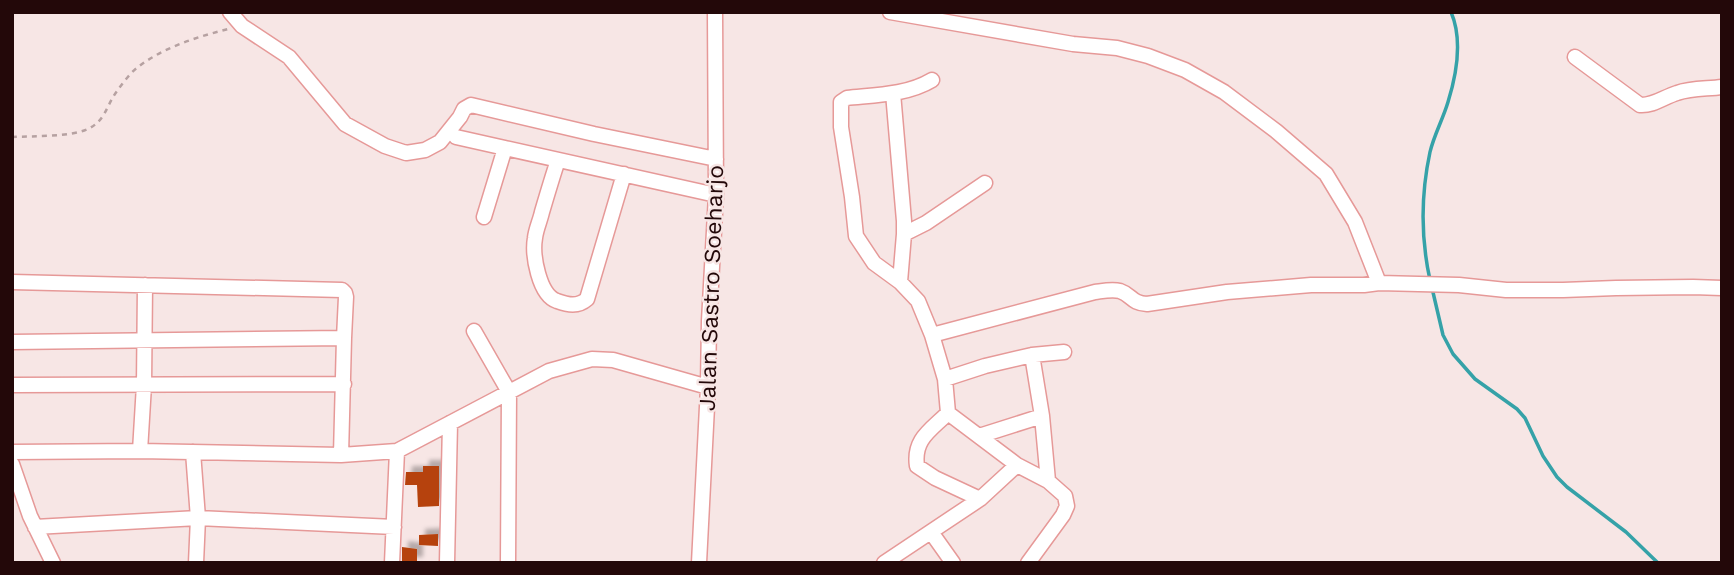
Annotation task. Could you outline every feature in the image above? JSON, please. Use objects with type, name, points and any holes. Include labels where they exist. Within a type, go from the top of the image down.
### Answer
[{"type":"street","points":[[230,12],[242,26],[289,57],[345,124],[385,146],[406,153],[425,150],[440,142],[464,109],[471,105],[716,159]]},
{"type":"street","name":"Jalan Sastro Soeharjo","points":[[699,563],[716,195],[715,12]]},
{"type":"street","points":[[890,12],[1073,44],[1117,48],[1185,69],[1235,99],[1326,174],[1355,222],[1379,283]]},
{"type":"street","points":[[1575,57],[1640,104],[1651,104],[1685,91],[1722,88]]},
{"type":"street","points":[[932,80],[923,86],[893,93],[847,98],[841,102],[841,127],[856,236],[874,263],[900,282],[918,301],[932,335],[945,379],[948,413],[1017,465],[1048,481],[1065,496],[1067,506],[1063,515],[1028,563]]},
{"type":"street","points":[[893,93],[904,221],[900,282]]},
{"type":"street","points":[[456,137],[716,195]]},
{"type":"street","points":[[484,217],[505,148]]},
{"type":"street","points":[[558,160],[535,237],[534,251],[541,283],[546,291],[553,299],[571,305],[582,304],[587,299],[624,174]]},
{"type":"street","points":[[904,234],[926,223],[985,183]]},
{"type":"street","points":[[12,282],[342,290],[346,297],[341,455]]},
{"type":"street","points":[[932,335],[1110,290],[1122,292],[1138,303],[1147,304],[1227,292],[1379,283],[1459,285],[1506,290],[1722,288]]},
{"type":"street","points":[[140,451],[145,285]]},
{"type":"street","points":[[474,331],[509,392],[508,563]]},
{"type":"street","points":[[12,342],[344,338]]},
{"type":"street","points":[[945,379],[1032,355],[1064,352]]},
{"type":"street","points":[[1032,355],[1042,416],[1048,481]]},
{"type":"street","points":[[12,452],[140,451],[341,455],[397,451],[549,371],[592,359],[613,360],[708,387]]},
{"type":"street","points":[[12,385],[344,384]]},
{"type":"street","points":[[948,413],[919,441],[915,455],[917,466],[935,478],[980,499]]},
{"type":"street","points":[[979,436],[1042,416]]},
{"type":"street","points":[[447,563],[450,423]]},
{"type":"street","points":[[392,563],[397,451]]},
{"type":"street","points":[[193,452],[198,518],[196,563]]},
{"type":"street","points":[[12,464],[35,527],[52,563]]},
{"type":"street","points":[[890,561],[980,499],[1017,465]]},
{"type":"street","points":[[35,527],[198,518],[394,527]]},
{"type":"street","points":[[931,532],[953,563]]},
{"type":"path","points":[[12,137],[84,131],[104,116],[114,95],[136,68],[162,52],[191,40],[242,26]]},
{"type":"building","points":[[423,466],[439,466],[439,506],[418,507],[417,485],[405,485],[406,472],[423,472]]},
{"type":"building","points":[[438,534],[438,546],[419,545],[419,535]]},
{"type":"building","points":[[402,547],[417,549],[417,563],[402,563]]},
{"type":"waterway","points":[[1430,280],[1424,233],[1425,184],[1430,152],[1448,102],[1456,68],[1458,45],[1451,12]]},
{"type":"waterway","points":[[1432,288],[1443,335],[1453,354],[1475,379],[1517,409],[1525,418],[1543,456],[1557,477],[1626,532],[1658,563]]}]
